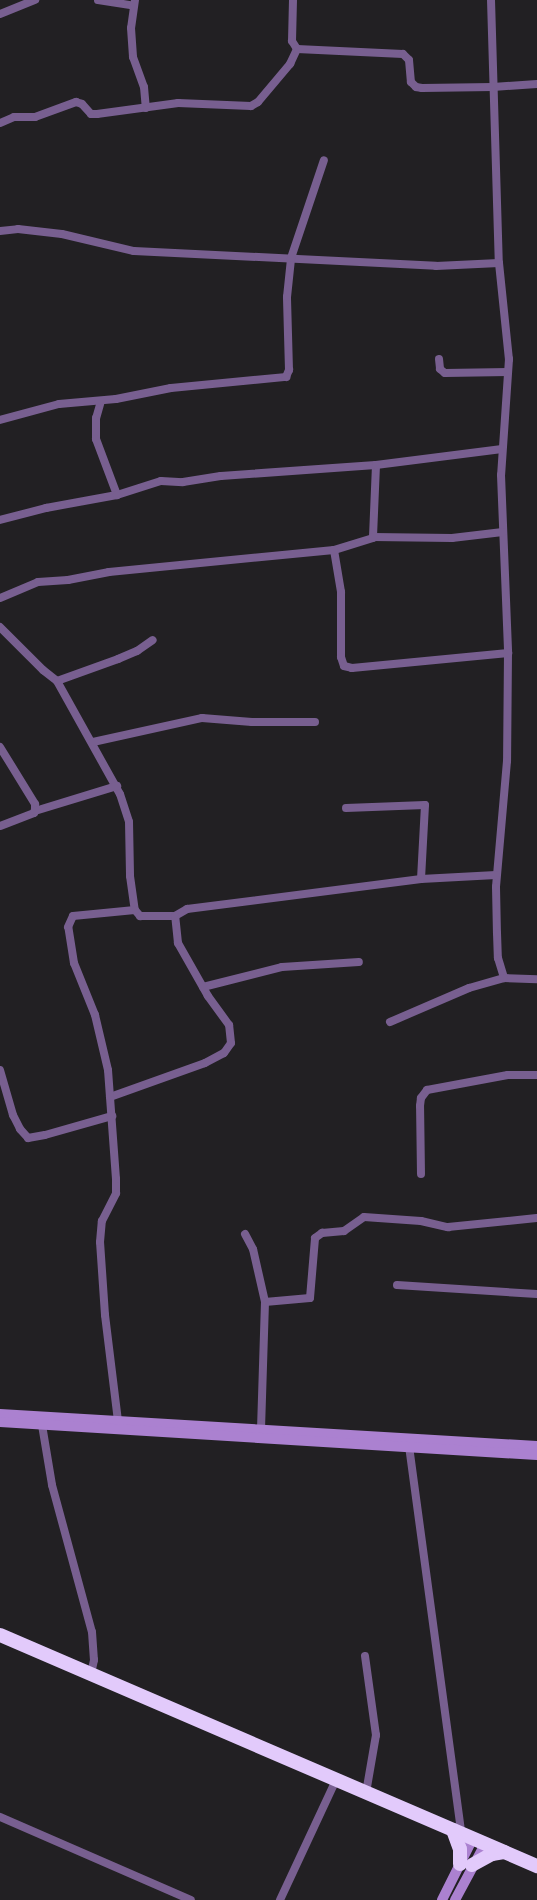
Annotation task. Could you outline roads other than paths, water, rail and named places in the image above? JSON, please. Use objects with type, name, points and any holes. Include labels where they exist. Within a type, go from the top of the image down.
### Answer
[{"type":"highway","points":[[2,1638],[91,1674],[537,1866]]},
{"type":"highway","points":[[468,1836],[460,1849],[466,1865],[492,1854],[504,1852]]},
{"type":"main road","points":[[0,1414],[261,1430],[537,1455]]},
{"type":"main road","points":[[0,1422],[402,1443],[537,1446]]},
{"type":"main road","points":[[455,1900],[466,1865],[468,1836]]},
{"type":"main road","points":[[442,1900],[466,1865]]},
{"type":"street","points":[[0,14],[35,0]]},
{"type":"street","points":[[98,0],[134,3],[131,28],[133,56],[144,87],[146,108]]},
{"type":"street","points":[[294,0],[292,41],[297,49]]},
{"type":"street","points":[[491,0],[499,263],[506,328],[508,372],[502,449],[508,654],[507,761],[496,875],[498,958],[504,978]]},
{"type":"street","points":[[297,49],[403,54],[409,60],[409,76],[416,86],[493,88],[537,84]]},
{"type":"street","points":[[0,123],[14,117],[35,117],[76,102],[82,104],[91,114],[178,103],[252,106],[258,102],[290,64],[297,49]]},
{"type":"street","points":[[0,420],[29,414],[59,404],[101,401],[171,388],[286,377],[290,370],[286,297],[291,258],[324,160]]},
{"type":"street","points":[[0,231],[18,229],[62,234],[134,251],[436,266],[499,263]]},
{"type":"street","points":[[439,360],[440,369],[445,373],[508,372]]},
{"type":"street","points":[[101,401],[96,418],[96,438],[116,495]]},
{"type":"street","points":[[0,520],[46,508],[116,495],[161,481],[182,482],[221,476],[376,466],[502,449]]},
{"type":"street","points":[[373,537],[376,466]]},
{"type":"street","points":[[0,598],[38,582],[68,580],[108,572],[334,550],[365,542],[373,537],[452,538],[503,532]]},
{"type":"street","points":[[334,550],[340,592],[341,657],[344,666],[352,668],[508,654]]},
{"type":"street","points":[[0,627],[43,670],[57,681],[124,800],[129,822],[130,876],[136,910],[140,916],[175,916],[187,909],[421,879],[496,875]]},
{"type":"street","points":[[57,681],[137,651],[153,640]]},
{"type":"street","points":[[93,742],[106,741],[118,736],[202,718],[261,722],[315,722]]},
{"type":"street","points":[[98,751],[106,741]]},
{"type":"street","points":[[0,747],[35,804],[35,811]]},
{"type":"street","points":[[0,826],[35,811],[116,786]]},
{"type":"street","points":[[346,808],[425,805],[421,879]]},
{"type":"street","points":[[118,1421],[105,1315],[100,1242],[103,1217],[116,1192],[116,1163],[112,1116],[104,1046],[95,1015],[74,963],[68,923],[73,916],[136,910]]},
{"type":"street","points":[[110,1097],[205,1063],[229,1048],[232,1035],[230,1025],[203,987],[178,943],[175,916]]},
{"type":"street","points":[[203,987],[282,966],[359,962]]},
{"type":"street","points":[[390,1022],[468,988],[504,978],[537,979]]},
{"type":"street","points":[[0,1070],[13,1115],[20,1130],[28,1138],[45,1136],[112,1116]]},
{"type":"street","points":[[421,1174],[420,1106],[421,1098],[427,1090],[508,1075],[537,1075]]},
{"type":"street","points":[[265,1302],[310,1298],[315,1238],[322,1233],[344,1230],[364,1217],[407,1219],[448,1227],[537,1218]]},
{"type":"street","points":[[245,1234],[253,1249],[265,1302],[261,1430]]},
{"type":"street","points":[[397,1286],[537,1294]]},
{"type":"street","points":[[42,1425],[52,1485],[92,1632],[94,1660],[91,1674]]},
{"type":"street","points":[[402,1443],[468,1836]]},
{"type":"street","points":[[366,1656],[376,1735],[366,1792]]},
{"type":"street","points":[[280,1900],[336,1780]]},
{"type":"street","points":[[0,1817],[191,1900]]}]
